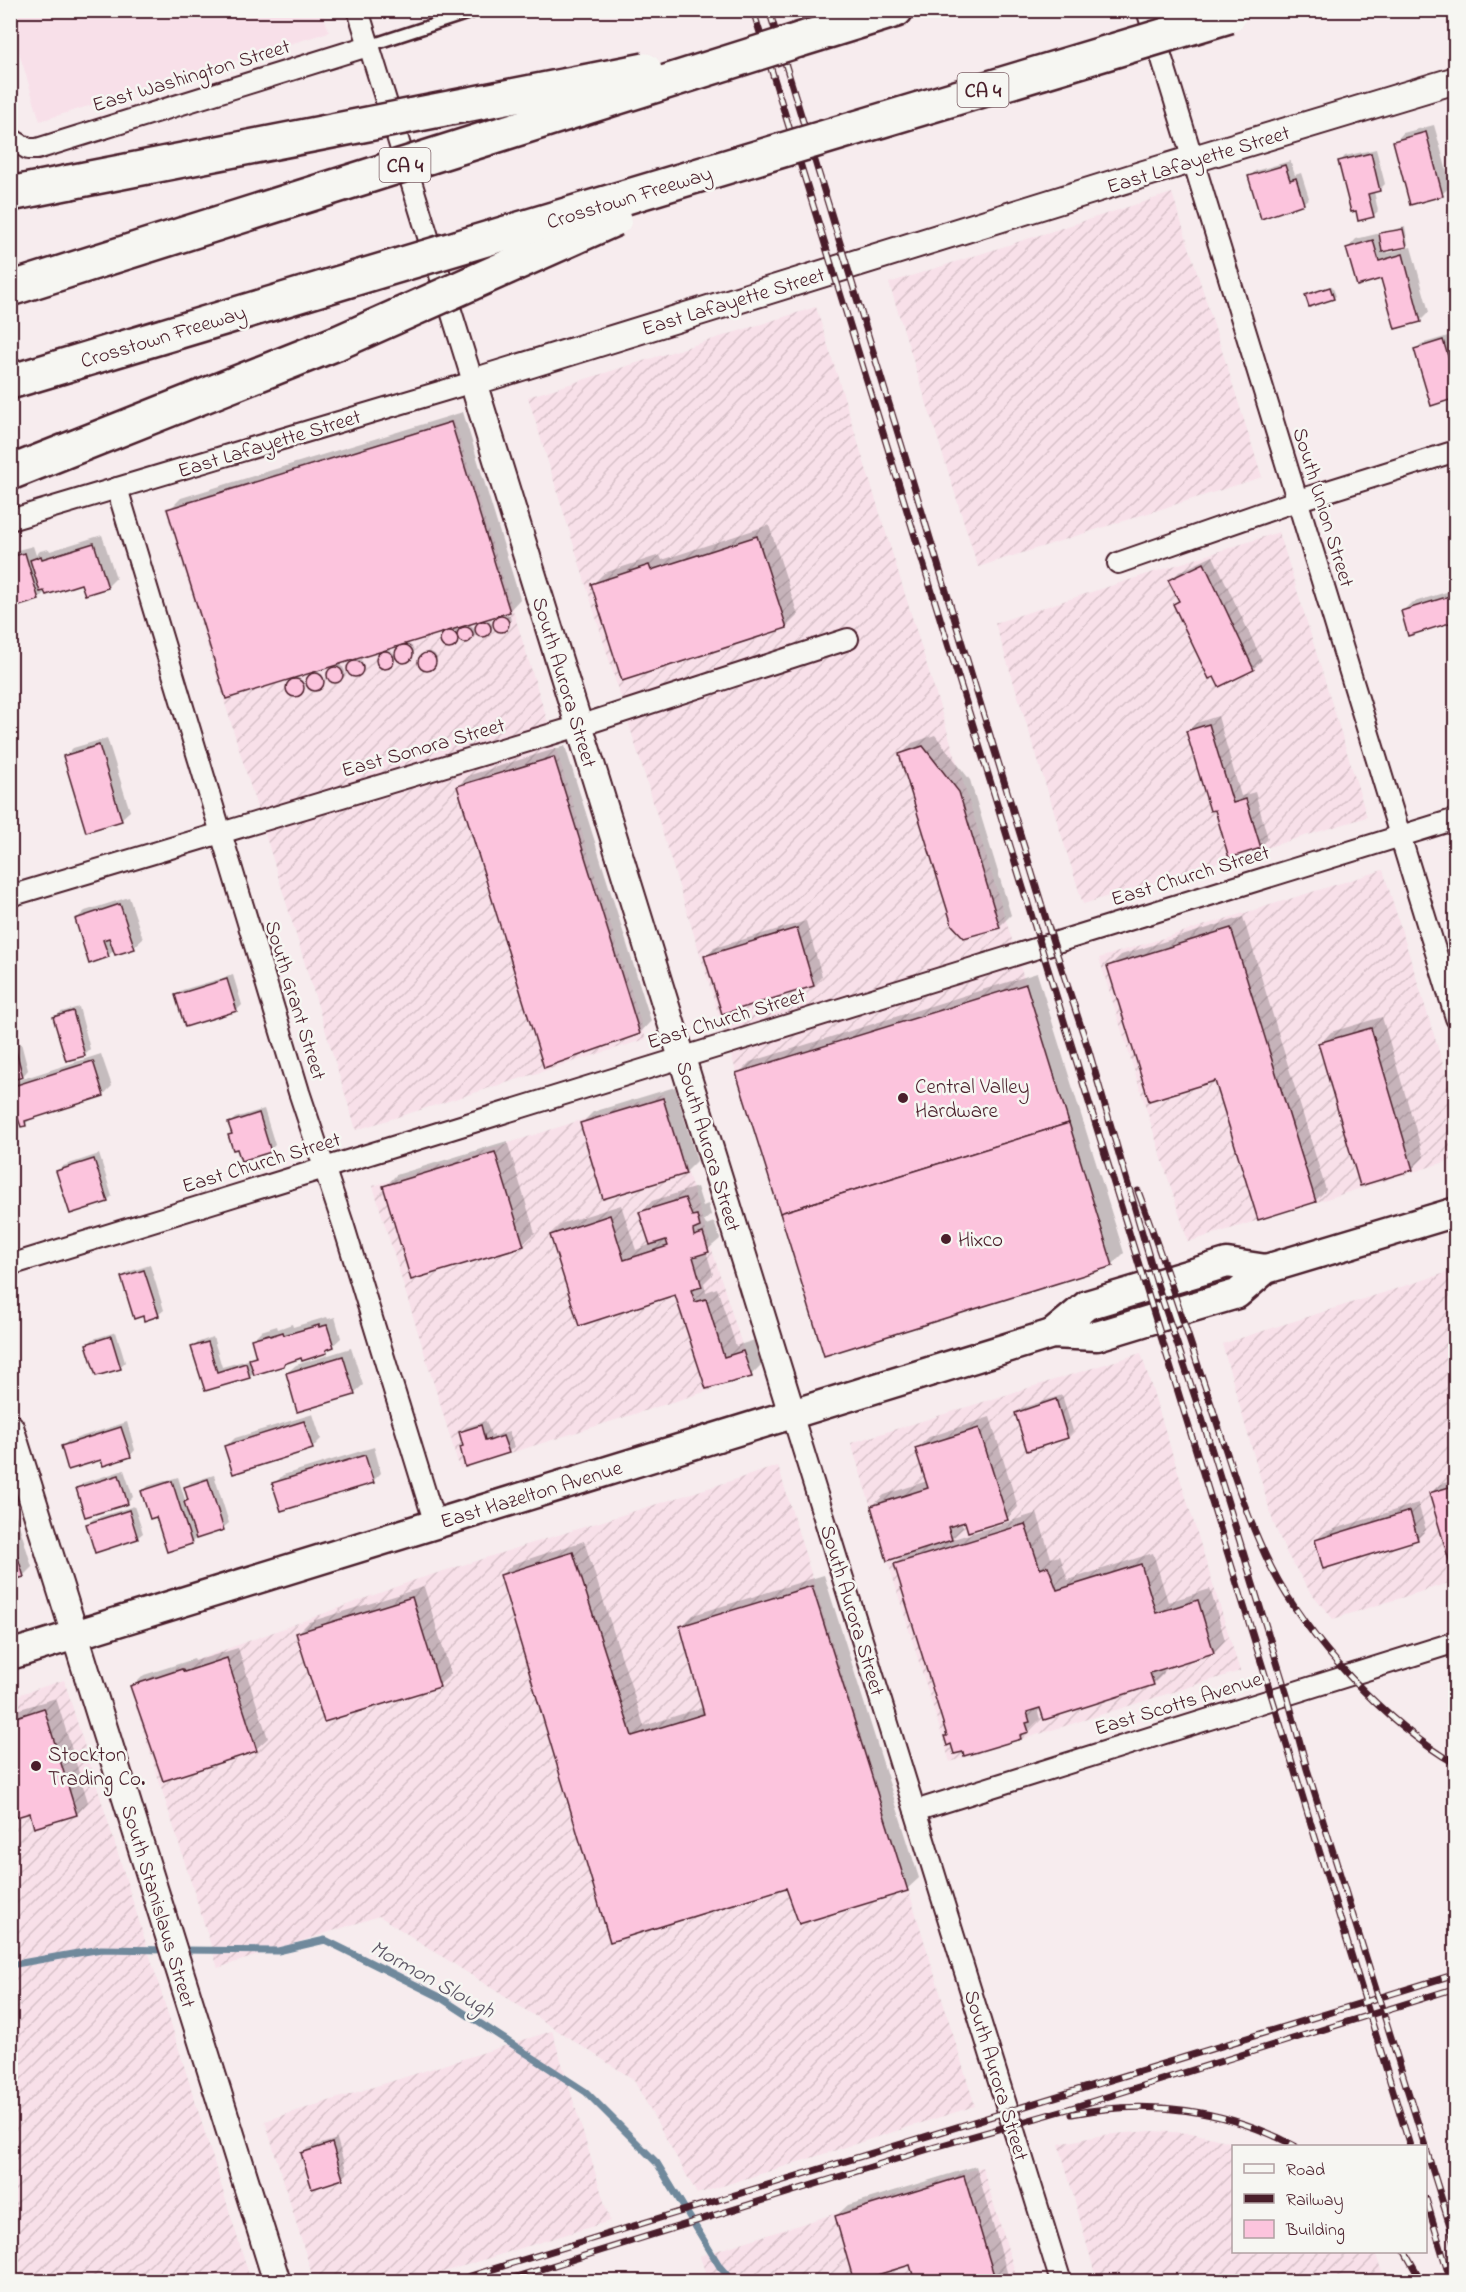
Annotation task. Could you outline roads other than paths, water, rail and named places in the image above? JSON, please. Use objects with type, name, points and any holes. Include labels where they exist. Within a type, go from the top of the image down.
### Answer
[{"type":"highway","name":"CA 4","points":[[10,289],[896,10]]},
{"type":"highway","name":"Crosstown Freeway","points":[[10,382],[1238,13]]},
{"type":"highway","points":[[10,194],[799,40]]},
{"type":"highway","points":[[10,473],[337,343],[738,164]]},
{"type":"main road","name":"East Hazelton Avenue","points":[[10,1655],[1052,1334],[1087,1305],[1227,1263],[1266,1269],[1455,1212]]},
{"type":"street","name":"South Aurora Street","points":[[358,10],[1061,2282]]},
{"type":"street","name":"South Union Street","points":[[1147,10],[1455,1018]]},
{"type":"street","name":"East Washington Street","points":[[10,138],[28,148],[37,148],[369,46]]},
{"type":"street","name":"East Lafayette Street","points":[[10,520],[473,382],[1455,80]]},
{"type":"street","points":[[1118,563],[1296,501],[1455,451]]},
{"type":"street","name":"South Grant Street","points":[[117,488],[220,832],[435,1524]]},
{"type":"street","name":"East Sonora Street","points":[[10,896],[579,726],[848,639]]},
{"type":"street","name":"East Church Street","points":[[10,1265],[1455,819]]},
{"type":"street","name":"South Stanislaus Street","points":[[10,1427],[277,2282]]},
{"type":"street","name":"East Scotts Avenue","points":[[915,1811],[1455,1642]]},
{"type":"lane","points":[[369,46],[478,10]]},
{"type":"waterway","name":"Mormon Slough","points":[[180,1950],[278,1951],[325,1940],[438,1996],[586,2092],[657,2163],[720,2267],[733,2282]]},
{"type":"waterway","name":"Mormon Slough","points":[[10,1965],[101,1949],[169,1950]]},
{"type":"railway","points":[[753,10],[1410,2145]]},
{"type":"railway","points":[[769,10],[1053,942],[1088,1048],[1157,1284],[1201,1415],[1287,1695],[1307,1769],[1425,2145]]},
{"type":"railway","points":[[1138,1191],[1239,1490],[1271,1567],[1306,1623],[1351,1678],[1402,1726],[1456,1764]]},
{"type":"railway","points":[[451,2282],[1456,1974]]},
{"type":"railway","points":[[500,2282],[1456,1988]]},
{"type":"railway","points":[[1072,2114],[1129,2107],[1186,2110],[1242,2123],[1293,2145]]},
{"type":"railway","points":[[1427,2152],[1456,2245]]},
{"type":"railway","points":[[1427,2202],[1451,2282]]},
{"type":"railway","points":[[1406,2253],[1422,2282]]},
{"type":"place","name":"Central Valley Hardware","points":[[903,1098]]},
{"type":"place","name":"Hixco","points":[[946,1239]]},
{"type":"place","name":"Stockton Trading Co.","points":[[36,1766]]}]
